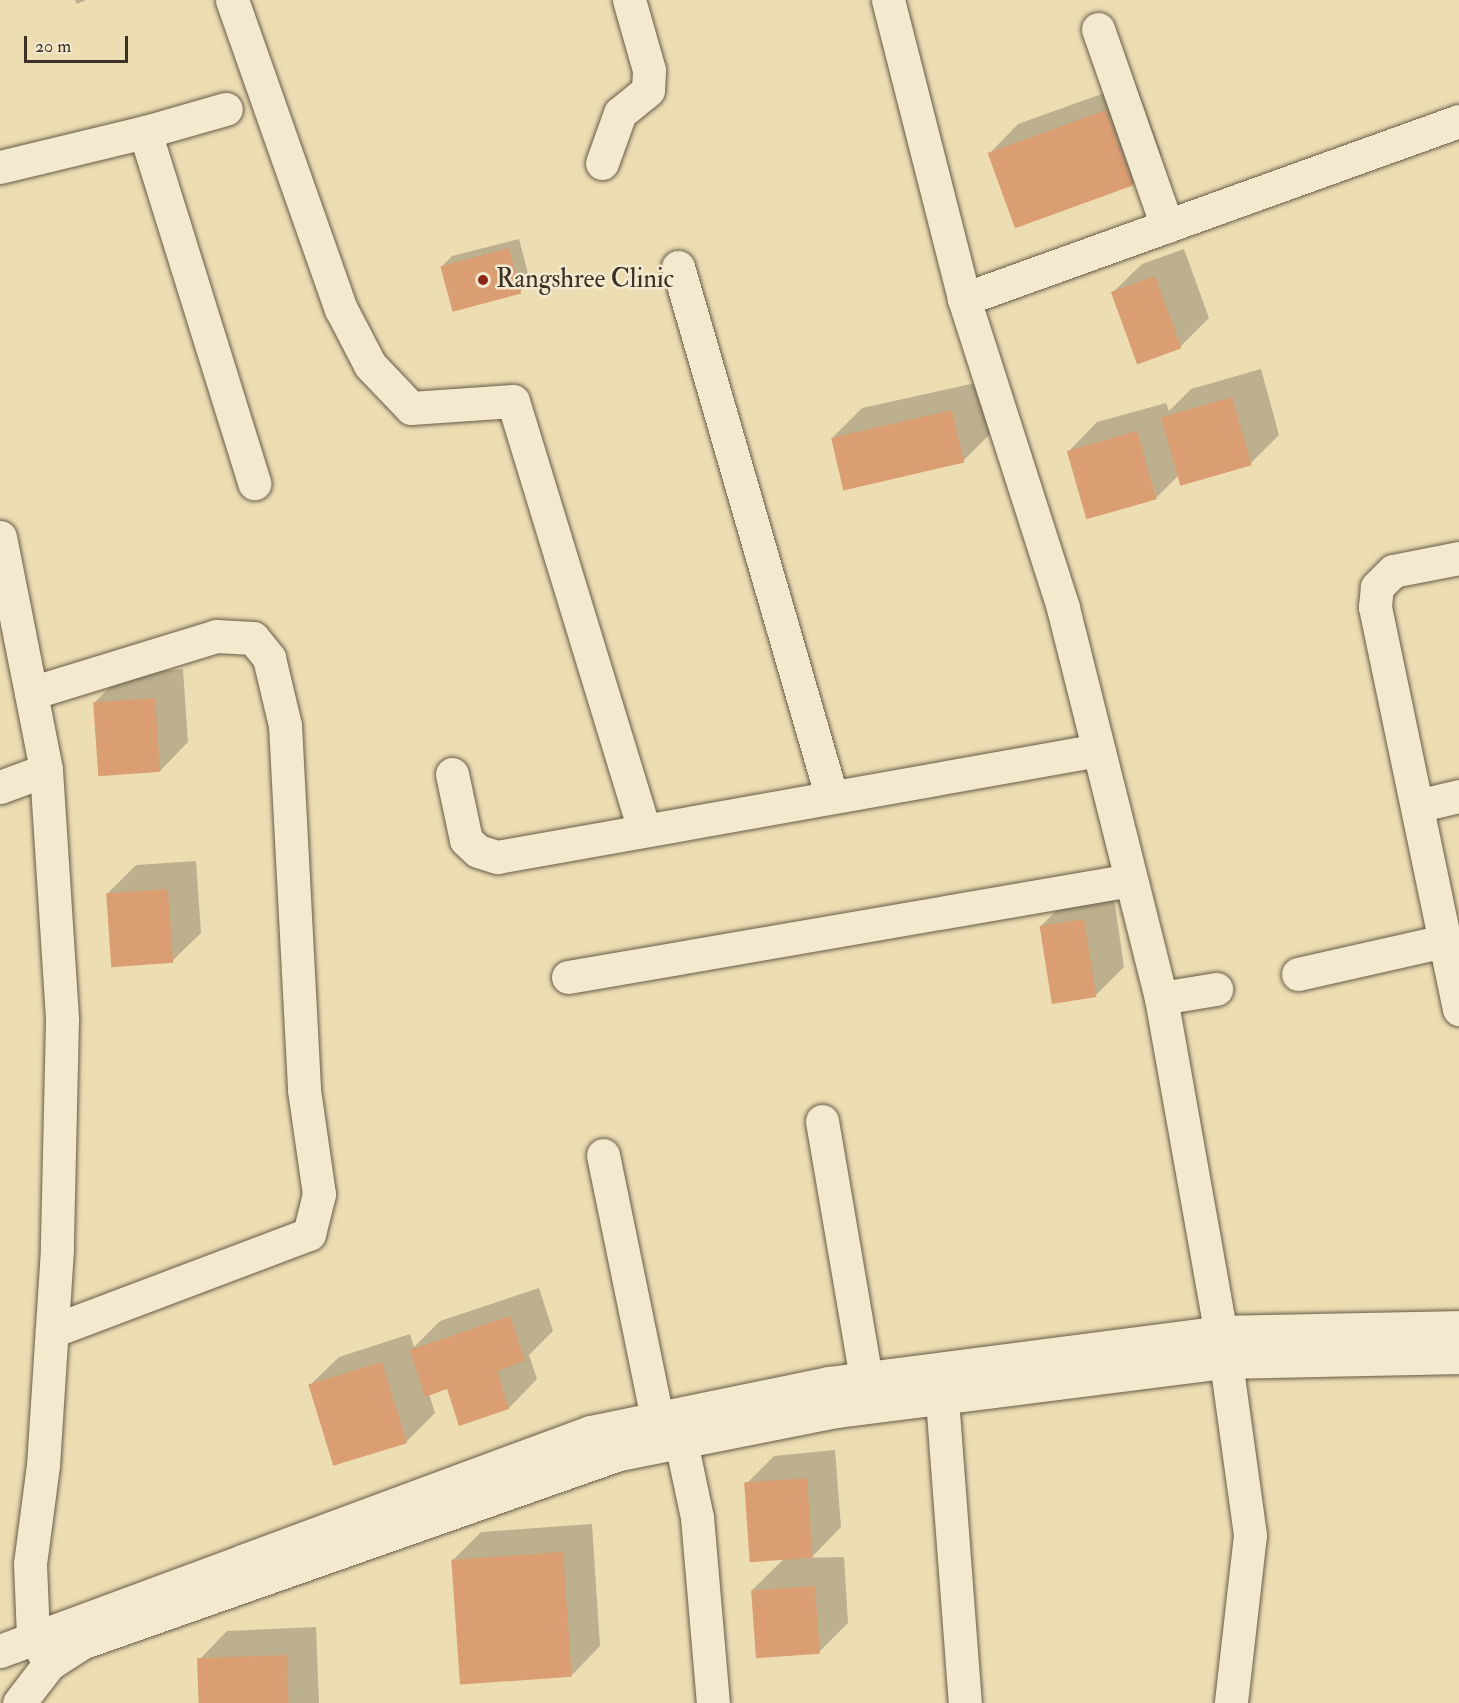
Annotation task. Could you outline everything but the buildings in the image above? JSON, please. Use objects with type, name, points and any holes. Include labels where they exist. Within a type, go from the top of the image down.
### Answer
[{"type":"street","points":[[232,0],[341,309],[370,364],[411,408],[513,401],[643,827]]},
{"type":"street","points":[[602,163],[620,113],[648,90],[649,70],[629,0]]},
{"type":"street","points":[[888,0],[964,299],[1063,608],[1161,998],[1223,1347],[1250,1535],[1231,1703]]},
{"type":"street","points":[[1098,29],[1167,226]]},
{"type":"street","points":[[0,167],[145,132],[226,109]]},
{"type":"street","points":[[964,299],[1459,121]]},
{"type":"street","points":[[145,132],[254,483]]},
{"type":"street","points":[[678,267],[831,795]]},
{"type":"street","points":[[0,537],[46,770],[62,1020],[52,1330],[30,1564],[33,1635],[49,1664]]},
{"type":"street","points":[[1459,558],[1393,572],[1377,587],[1375,607],[1459,1009]]},
{"type":"street","points":[[31,693],[216,636],[253,638],[269,658],[285,725],[304,1090],[319,1194],[309,1234],[52,1330]]},
{"type":"street","points":[[452,774],[466,840],[478,851],[496,857],[643,827],[1099,750]]},
{"type":"street","points":[[0,787],[46,770]]},
{"type":"street","points":[[1417,806],[1459,796]]},
{"type":"street","points":[[568,977],[1131,880]]},
{"type":"street","points":[[1298,974],[1445,941]]},
{"type":"street","points":[[1161,998],[1216,989]]},
{"type":"street","points":[[822,1121],[866,1378]]},
{"type":"street","points":[[603,1155],[657,1418]]},
{"type":"street","points":[[0,1651],[33,1635],[590,1432],[866,1378],[1459,1327]]},
{"type":"street","points":[[19,1703],[49,1664],[81,1643],[607,1458],[836,1411],[942,1399],[1223,1347],[1459,1357]]},
{"type":"street","points":[[942,1399],[965,1703]]},
{"type":"street","points":[[681,1442],[698,1517],[713,1703]]},
{"type":"place","name":"Rangshree Clinic","points":[[483,280]]}]
